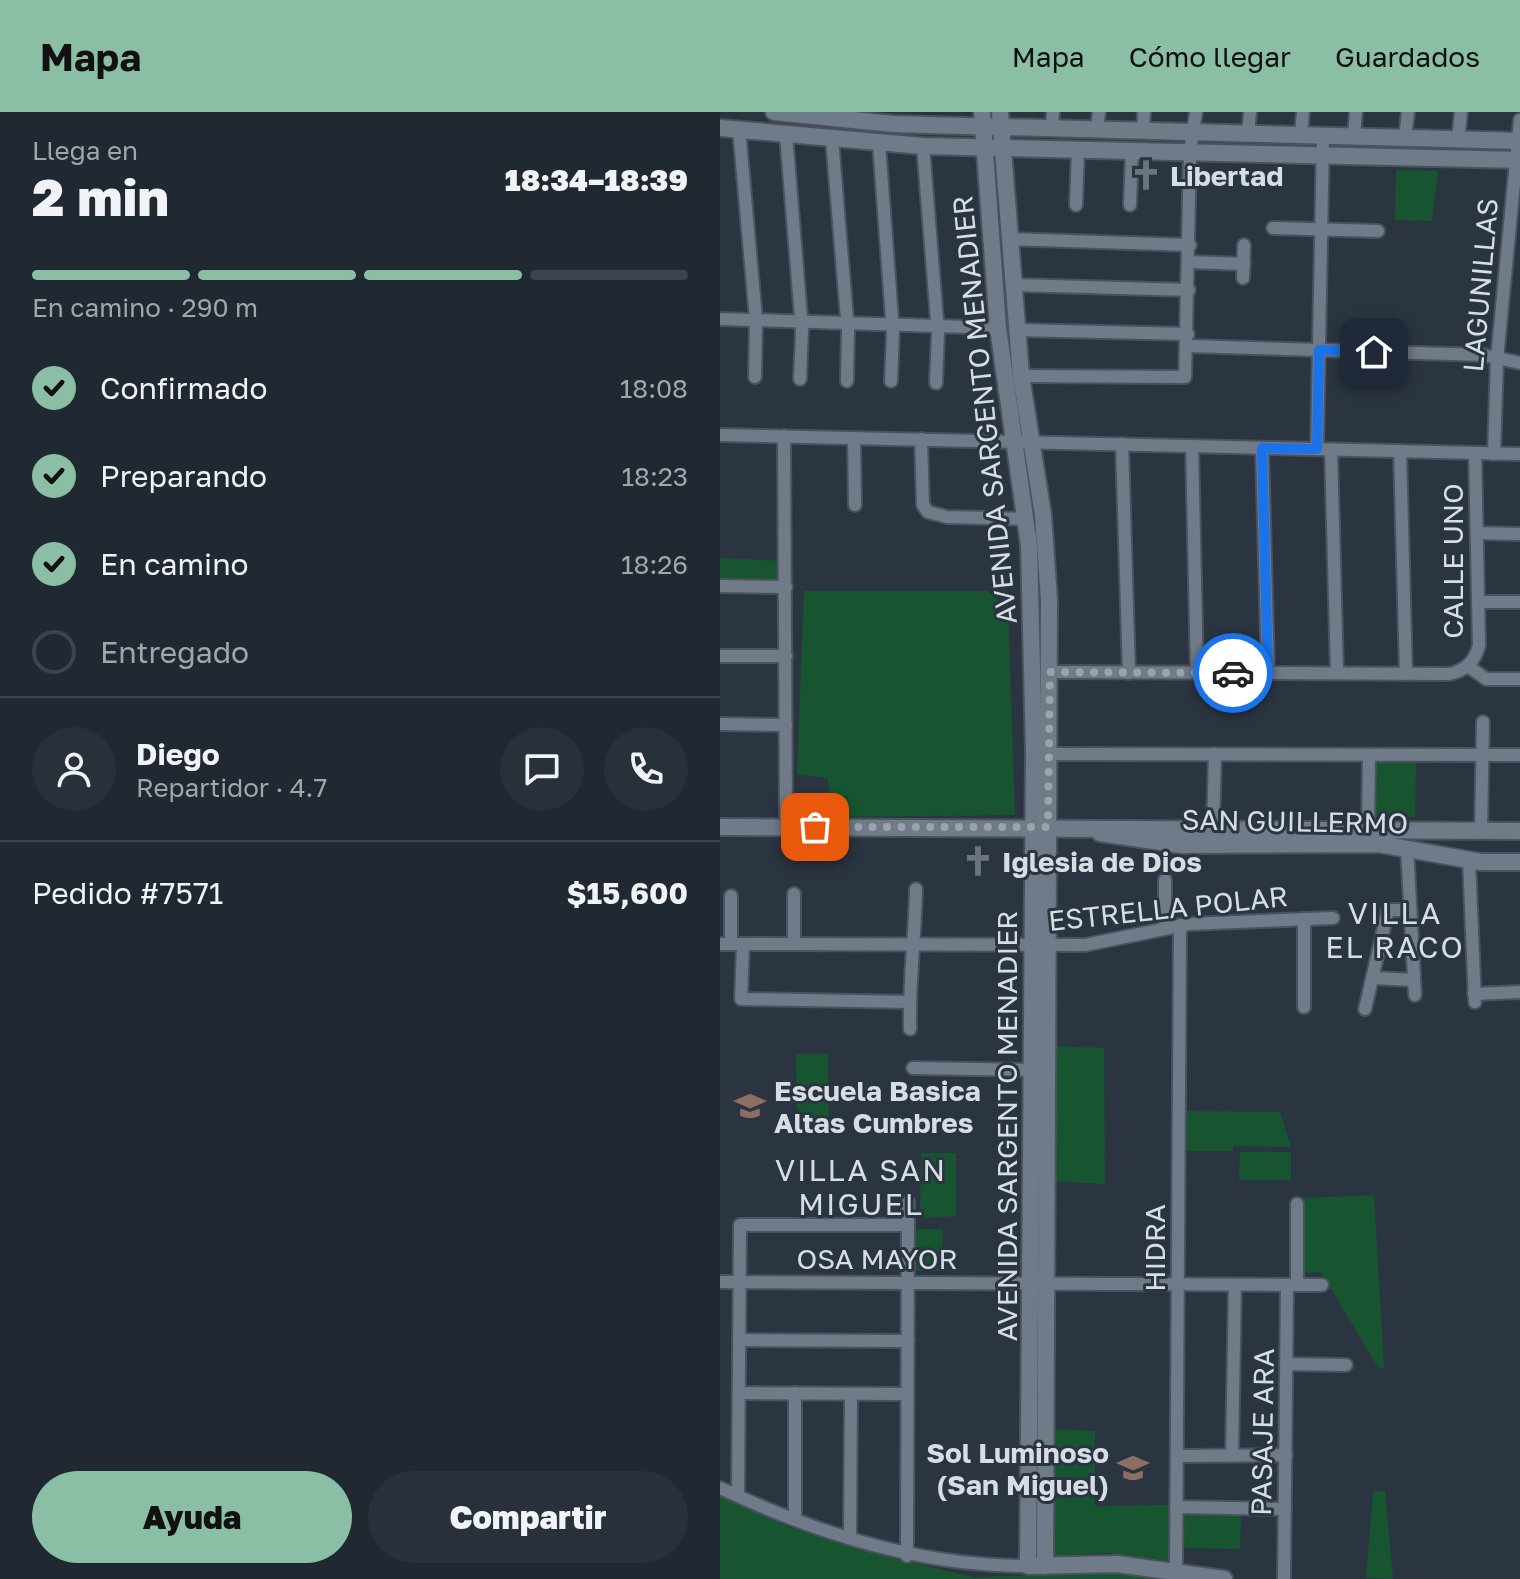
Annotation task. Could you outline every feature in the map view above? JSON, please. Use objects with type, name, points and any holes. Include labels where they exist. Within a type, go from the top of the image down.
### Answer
[{"type":"street","points":[[774,112],[1053,120],[1097,129],[1143,131],[1519,141]]},
{"type":"street","points":[[1097,129],[1099,112]]},
{"type":"street","points":[[1143,131],[1144,112]]},
{"type":"street","points":[[1021,376],[1185,377],[1190,262],[1190,152],[1196,112]]},
{"type":"street","points":[[1248,134],[1250,112]]},
{"type":"street","points":[[1301,135],[1303,112]]},
{"type":"street","points":[[1354,137],[1356,112]]},
{"type":"street","points":[[1405,138],[1408,112]]},
{"type":"street","points":[[1458,140],[1461,112]]},
{"type":"street","name":"AVENIDA SARGENTO MENADIER","points":[[983,119],[994,148],[1014,285],[1021,376],[1041,827],[1036,1566]]},
{"type":"street","name":"AVENIDA SARGENTO MENADIER","points":[[1000,119],[994,148],[998,328],[1045,535],[1050,672],[1049,754],[1041,827]]},
{"type":"street","name":"LAGUNILLAS","points":[[1494,454],[1497,359],[1520,120]]},
{"type":"street","points":[[720,128],[923,146],[1517,160]]},
{"type":"street","points":[[739,129],[756,320],[755,377]]},
{"type":"street","points":[[786,134],[801,322],[800,379]]},
{"type":"street","points":[[1317,449],[1323,136]]},
{"type":"street","points":[[832,139],[847,323],[847,381]]},
{"type":"street","points":[[879,144],[891,324],[891,381]]},
{"type":"street","points":[[923,146],[937,326],[936,383]]},
{"type":"street","points":[[1076,205],[1078,150]]},
{"type":"street","points":[[1130,205],[1132,151]]},
{"type":"street","points":[[1273,228],[1378,231]]},
{"type":"street","points":[[1009,239],[1190,245]]},
{"type":"street","points":[[1243,278],[1244,245]]},
{"type":"street","points":[[1190,262],[1244,264]]},
{"type":"street","points":[[1014,285],[1189,290]]},
{"type":"street","points":[[720,319],[998,328]]},
{"type":"street","points":[[1017,330],[1319,350],[1483,355],[1520,363]]},
{"type":"street","points":[[720,435],[1520,454]]},
{"type":"street","points":[[784,436],[786,827]]},
{"type":"street","points":[[854,438],[855,505]]},
{"type":"street","points":[[921,439],[923,505],[928,512],[947,517],[1026,519]]},
{"type":"street","points":[[1122,444],[1129,673]]},
{"type":"street","points":[[1192,446],[1197,673]]},
{"type":"street","points":[[1262,448],[1268,673]]},
{"type":"street","points":[[1331,450],[1337,673]]},
{"type":"street","points":[[1400,451],[1406,674]]},
{"type":"street","name":"CALLE UNO","points":[[1468,666],[1479,645],[1475,453]]},
{"type":"street","points":[[1477,533],[1520,534]]},
{"type":"street","points":[[720,586],[786,587]]},
{"type":"street","points":[[1478,602],[1520,602]]},
{"type":"street","points":[[720,656],[786,656]]},
{"type":"street","points":[[1050,672],[1449,674],[1468,666],[1486,679],[1520,679]]},
{"type":"street","points":[[1483,722],[1476,831],[1467,845],[1475,998],[1520,992]]},
{"type":"street","points":[[720,724],[786,725]]},
{"type":"street","points":[[1049,754],[1520,755]]},
{"type":"street","points":[[1213,829],[1215,754]]},
{"type":"street","points":[[1368,829],[1369,755]]},
{"type":"street","name":"SAN GUILLERMO","points":[[720,827],[1520,831]]},
{"type":"street","name":"SAN GUILLERMO","points":[[1070,827],[1165,844],[1379,844],[1469,860],[1520,862]]},
{"type":"street","points":[[1407,847],[1408,910],[1415,995]]},
{"type":"street","points":[[1165,880],[1165,928]]},
{"type":"street","points":[[910,1029],[916,889]]},
{"type":"street","points":[[794,894],[794,944]]},
{"type":"street","points":[[731,896],[731,944],[741,999],[910,1002]]},
{"type":"street","points":[[1365,1009],[1388,910],[1408,910]]},
{"type":"street","name":"ESTRELLA POLAR","points":[[731,944],[1097,944],[1180,925],[1333,918]]},
{"type":"street","points":[[1304,919],[1304,1007]]},
{"type":"street","name":"HIDRA","points":[[1176,1572],[1180,925]]},
{"type":"street","points":[[1373,978],[1414,980]]},
{"type":"street","points":[[913,1068],[1040,1070]]},
{"type":"street","points":[[907,1556],[908,1202]]},
{"type":"street","name":"PASAJE ARA","points":[[1284,1579],[1286,1364],[1297,1204]]},
{"type":"street","points":[[738,1495],[740,1225],[908,1225]]},
{"type":"street","name":"OSA MAYOR","points":[[720,1282],[1322,1285]]},
{"type":"street","points":[[1232,1455],[1235,1285]]},
{"type":"street","points":[[739,1340],[908,1341]]},
{"type":"street","points":[[1286,1364],[1346,1365]]},
{"type":"street","points":[[739,1393],[907,1394]]},
{"type":"street","points":[[795,1393],[795,1517]]},
{"type":"street","points":[[850,1538],[851,1394]]},
{"type":"street","points":[[1177,1456],[1286,1455]]},
{"type":"street","points":[[720,1488],[850,1538],[907,1556],[967,1565],[1104,1563],[1224,1579]]},
{"type":"street","points":[[1176,1507],[1285,1509]]},
{"type":"green space","points":[[1396,170],[1438,171],[1432,221],[1395,220]]},
{"type":"green space","points":[[720,558],[780,561],[779,581],[720,580]]},
{"type":"green space","points":[[804,591],[987,591],[1008,609],[1015,815],[831,817],[828,778],[797,774]]},
{"type":"green space","points":[[1374,760],[1416,761],[1415,817],[1373,817]]},
{"type":"green space","points":[[1054,1046],[1104,1048],[1105,1184],[1052,1181]]},
{"type":"green space","points":[[796,1054],[828,1054],[829,1125],[797,1126]]},
{"type":"green space","points":[[1187,1111],[1280,1112],[1291,1147],[1233,1146],[1233,1151],[1186,1151]]},
{"type":"green space","points":[[1240,1152],[1291,1152],[1291,1180],[1239,1180]]},
{"type":"green space","points":[[921,1153],[956,1153],[956,1216],[920,1218]]},
{"type":"green space","points":[[1374,1195],[1384,1368],[1379,1369],[1321,1272],[1304,1273],[1304,1198]]},
{"type":"green space","points":[[915,1229],[943,1229],[942,1271],[914,1271]]},
{"type":"green space","points":[[1049,1429],[1095,1431],[1095,1506],[1170,1505],[1170,1561],[1108,1553],[1055,1556],[1050,1552]]},
{"type":"green space","points":[[1385,1491],[1393,1579],[1366,1578],[1373,1492]]},
{"type":"green space","points":[[720,1495],[787,1526],[891,1558],[974,1577],[1116,1573],[1164,1579],[720,1579]]},
{"type":"green space","points":[[1184,1512],[1241,1513],[1240,1549],[1183,1548]]},
{"type":"way so far","points":[[815,827],[1048,827],[1050,672],[1233,673]]},
{"type":"place","name":"Libertad","points":[[1146,175]]},
{"type":"place","name":"Iglesia de Dios","points":[[978,861]]},
{"type":"place","name":"Escuela Basica Altas Cumbres","points":[[750,1106]]},
{"type":"place","name":"Sol Luminoso (San Miguel)","points":[[1133,1468]]},
{"type":"district","name":"VILLA EL RACO","points":[[1395,930]]},
{"type":"district","name":"VILLA SAN MIGUEL","points":[[861,1187]]},
{"type":"route","points":[[1233,673],[1268,673],[1262,448],[1317,449],[1319,350],[1374,352]]}]
